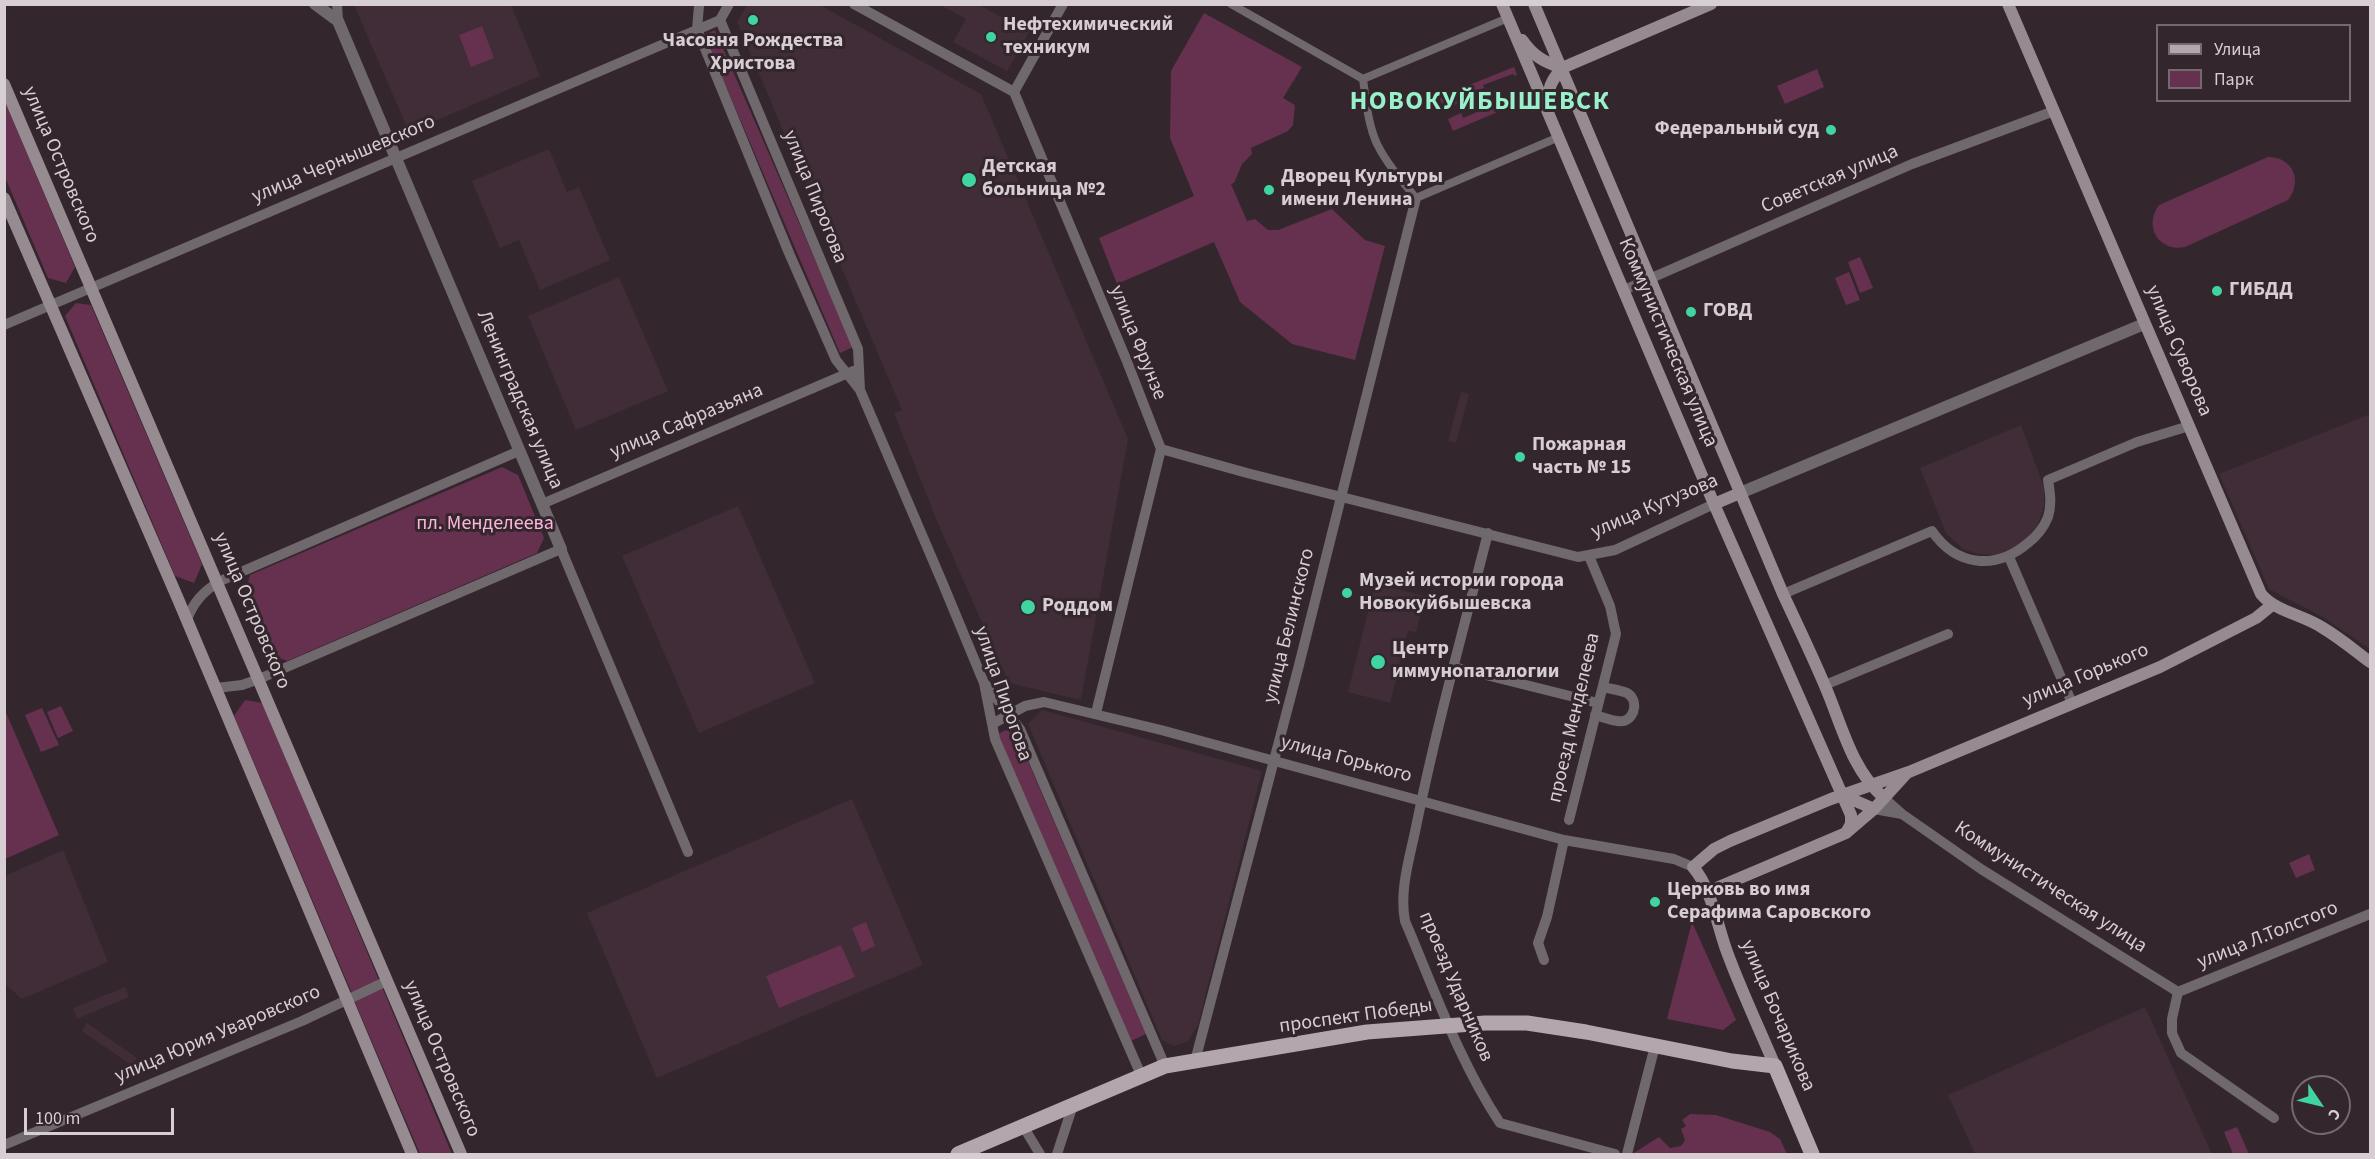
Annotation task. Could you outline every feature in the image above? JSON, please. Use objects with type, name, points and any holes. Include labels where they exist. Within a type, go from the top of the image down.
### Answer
[{"type":"main road","name":"Коммунистическая улица","points":[[1502,4],[1714,504],[1852,819],[1846,833]]},
{"type":"main road","name":"Коммунистическая улица","points":[[1534,4],[1859,769],[1869,784],[1884,798]]},
{"type":"main road","points":[[1558,137],[1547,96],[1550,83],[1562,68],[1711,4]]},
{"type":"main road","name":"улица Суворова","points":[[2008,4],[2258,588],[2272,605]]},
{"type":"main road","points":[[1508,18],[1529,51],[1544,62],[1562,68]]},
{"type":"main road","name":"улица Островского","points":[[4,84],[260,679],[461,1155]]},
{"type":"main road","points":[[4,198],[187,619],[412,1155]]},
{"type":"main road","name":"улица Кутузова","points":[[1714,504],[1740,493]]},
{"type":"main road","points":[[2272,605],[2297,614],[2323,628],[2370,662]]},
{"type":"main road","name":"улица Горького","points":[[1693,867],[1714,849],[1730,840],[1869,784],[1908,772],[2160,667],[2256,618],[2272,605]]},
{"type":"main road","points":[[1707,892],[1846,833],[1874,809],[1908,772]]},
{"type":"main road","points":[[1842,795],[1874,809]]},
{"type":"main road","name":"улица Бочарикова","points":[[1693,867],[1699,874],[1707,892],[1727,953],[1812,1155]]},
{"type":"main road","name":"проспект Победы","points":[[958,1155],[1164,1066],[1333,1037],[1485,1023],[1527,1023],[1732,1061],[1775,1066]]},
{"type":"street","points":[[315,4],[338,21]]},
{"type":"street","points":[[337,4],[338,21]]},
{"type":"street","points":[[720,20],[729,4]]},
{"type":"street","points":[[854,4],[1014,92],[1063,4]]},
{"type":"street","points":[[1231,4],[1363,79]]},
{"type":"street","points":[[697,29],[700,5]]},
{"type":"street","points":[[683,35],[700,5]]},
{"type":"street","points":[[1363,79],[1508,18]]},
{"type":"street","name":"улица Чернышевского","points":[[4,325],[720,20]]},
{"type":"street","name":"улица Пирогова","points":[[720,20],[858,349],[860,390]]},
{"type":"street","name":"Ленинградская улица","points":[[338,21],[688,852]]},
{"type":"street","name":"улица Пирогова","points":[[697,29],[789,253],[836,360],[860,390],[984,683],[994,723],[995,739],[1141,1075]]},
{"type":"street","points":[[1363,79],[1368,114],[1377,143],[1392,170],[1416,198],[1558,137]]},
{"type":"street","name":"улица Фрунзе","points":[[1014,92],[1126,359],[1161,449]]},
{"type":"street","name":"Советская улица","points":[[1624,290],[1912,164],[2054,111]]},
{"type":"street","name":"улица Белинского","points":[[1195,1062],[1274,762],[1416,198]]},
{"type":"street","name":"улица Кутузова","points":[[1740,493],[2144,324]]},
{"type":"street","name":"улица Сафразьяна","points":[[542,504],[860,368]]},
{"type":"street","points":[[1783,594],[1932,531],[1939,541],[1953,553],[1976,562],[2010,556],[2036,537],[2048,517],[2051,499],[2048,480],[2137,442],[2189,426]]},
{"type":"street","points":[[1096,713],[1161,449]]},
{"type":"street","name":"улица Кутузова","points":[[1161,449],[1578,556],[1615,550],[1714,504]]},
{"type":"street","points":[[187,619],[193,603],[204,591],[218,582],[519,450]]},
{"type":"street","name":"проезд Ударников","points":[[1488,533],[1421,800],[1402,908],[1405,921],[1449,1026],[1489,1106],[1500,1123],[1615,1155]]},
{"type":"street","points":[[216,688],[242,685],[260,679],[561,549]]},
{"type":"street","name":"проезд Менделеева","points":[[1569,820],[1616,634],[1610,606],[1589,556]]},
{"type":"street","points":[[2010,556],[2072,703]]},
{"type":"street","points":[[1825,685],[1948,634]]},
{"type":"street","points":[[1454,667],[1598,703]]},
{"type":"street","name":"улица Пирогова","points":[[984,683],[1020,729],[1164,1066]]},
{"type":"street","points":[[1595,715],[1619,722],[1628,719],[1634,711],[1634,701],[1627,693],[1603,687]]},
{"type":"street","name":"улица Горького","points":[[994,723],[1025,706],[1044,702],[1096,713],[1564,840],[1674,859],[1693,867]]},
{"type":"street","name":"Коммунистическая улица","points":[[1884,798],[1902,814],[1981,869],[2178,992]]},
{"type":"street","points":[[1874,809],[1902,814]]},
{"type":"street","points":[[1544,960],[1538,943],[1564,840]]},
{"type":"street","name":"улица Л.Толстого","points":[[2178,992],[2370,914]]},
{"type":"street","name":"улица Юрия Уваровского","points":[[4,1145],[387,981]]},
{"type":"street","points":[[2178,992],[2172,1019],[2172,1034],[2181,1053],[2274,1118]]},
{"type":"street","points":[[1626,1155],[1656,1046]]},
{"type":"street","points":[[1057,1155],[1073,1105]]},
{"type":"street","points":[[1023,1126],[1040,1155]]},
{"type":"shaded area","points":[[354,5],[511,5],[540,76],[409,132]]},
{"type":"shaded area","points":[[747,5],[820,5],[981,94],[1128,439],[1081,700],[1009,683],[937,521],[894,413],[902,410],[737,22]]},
{"type":"shaded area","name":"Нефтехимический техникум","points":[[940,5],[979,5],[1029,32],[1007,71],[953,42],[966,19]]},
{"type":"shaded area","points":[[549,149],[567,192],[579,187],[610,260],[540,290],[519,240],[500,248],[472,181]]},
{"type":"shaded area","points":[[619,277],[668,391],[576,430],[528,316]]},
{"type":"shaded area","points":[[1461,392],[1469,394],[1456,443],[1448,441]]},
{"type":"shaded area","points":[[2370,414],[2370,649],[2323,617],[2269,589],[2219,474]]},
{"type":"shaded area","points":[[2021,425],[2044,487],[2044,507],[2036,530],[2018,546],[1998,555],[1978,554],[1963,549],[1946,533],[1920,468]]},
{"type":"shaded area","points":[[738,506],[815,683],[699,733],[622,556]]},
{"type":"shaded area","name":"Центр иммунопаталогии","points":[[1375,584],[1425,596],[1416,632],[1408,631],[1390,703],[1348,692]]},
{"type":"shaded area","points":[[1042,710],[1262,771],[1198,1025],[1188,1041],[1174,1046],[1162,1040],[1028,724]]},
{"type":"shaded area","points":[[852,799],[923,965],[657,1078],[587,913]]},
{"type":"shaded area","points":[[63,850],[108,962],[22,999],[5,984],[5,876]]},
{"type":"shaded area","points":[[125,987],[129,997],[77,1019],[73,1008]]},
{"type":"shaded area","points":[[2145,1007],[2212,1154],[1975,1154],[1948,1095]]},
{"type":"shaded area","points":[[87,1023],[137,1058],[131,1065],[82,1031]]},
{"type":"green space","points":[[1204,13],[1302,67],[1283,98],[1295,105],[1293,125],[1288,131],[1251,148],[1252,154],[1242,164],[1234,183],[1231,184],[1247,221],[1255,219],[1268,230],[1278,230],[1332,209],[1365,240],[1385,246],[1355,360],[1292,344],[1240,302],[1214,242],[1117,284],[1099,238],[1194,196],[1170,138],[1171,71]]},
{"type":"green space","points":[[482,26],[494,58],[471,67],[459,35]]},
{"type":"green space","points":[[715,30],[853,347],[840,353],[704,35]]},
{"type":"green space","points":[[1514,67],[1517,75],[1513,74],[1483,85],[1484,88],[1456,100],[1457,104],[1444,109],[1439,97]]},
{"type":"green space","points":[[1817,69],[1824,87],[1785,104],[1777,86]]},
{"type":"green space","points":[[1524,91],[1528,99],[1453,131],[1448,119],[1461,113],[1463,118],[1491,106],[1493,108],[1523,95]]},
{"type":"green space","points":[[4,99],[75,267],[66,283],[48,278],[5,177]]},
{"type":"green space","points":[[2268,157],[2284,161],[2293,171],[2295,185],[2288,200],[2185,247],[2168,246],[2156,236],[2153,222],[2154,213],[2159,205]]},
{"type":"green space","points":[[1860,257],[1873,288],[1860,293],[1848,262]]},
{"type":"green space","points":[[1849,272],[1860,300],[1846,305],[1835,278]]},
{"type":"green space","points":[[76,303],[91,305],[202,564],[194,583],[175,576],[65,316]]},
{"type":"green space","name":"пл. Менделеева","points":[[502,467],[518,475],[544,538],[537,553],[287,661],[275,656],[246,590],[250,575]]},
{"type":"green space","points":[[245,700],[263,703],[380,983],[353,996],[234,716]]},
{"type":"green space","points":[[61,706],[73,731],[58,738],[47,712]]},
{"type":"green space","points":[[4,708],[59,835],[5,859],[4,859]]},
{"type":"green space","points":[[42,708],[59,745],[41,752],[25,715]]},
{"type":"green space","points":[[1013,727],[1146,1034],[1131,1041],[997,734]]},
{"type":"green space","points":[[2309,854],[2315,870],[2296,878],[2289,863]]},
{"type":"green space","points":[[866,922],[875,946],[862,952],[852,928]]},
{"type":"green space","points":[[1692,922],[1736,1020],[1723,1030],[1667,1019]]},
{"type":"green space","points":[[841,945],[855,977],[779,1008],[766,976]]},
{"type":"green space","points":[[382,987],[452,1154],[420,1154],[354,1000]]},
{"type":"green space","points":[[1690,1114],[1716,1115],[1770,1132],[1780,1139],[1787,1154],[1632,1154],[1659,1137],[1670,1148],[1681,1146],[1685,1140],[1681,1129],[1686,1126],[1682,1120]]},
{"type":"green space","points":[[2237,1127],[2249,1154],[2233,1154],[2224,1132]]},
{"type":"place","name":"Часовня Рождества Христова","points":[[753,20]]},
{"type":"place","name":"Нефтехимический техникум","points":[[991,37]]},
{"type":"place","name":"Федеральный суд","points":[[1831,130]]},
{"type":"place","name":"Детская больница №2","points":[[969,180]]},
{"type":"place","name":"Дворец Культуры имени Ленина","points":[[1269,190]]},
{"type":"place","name":"ГИБДД","points":[[2217,291]]},
{"type":"place","name":"ГОВД","points":[[1691,312]]},
{"type":"place","name":"Пожарная часть № 15","points":[[1520,457]]},
{"type":"place","name":"Музей истории города Новокуйбышевска","points":[[1347,593]]},
{"type":"place","name":"Роддом","points":[[1028,607]]},
{"type":"place","name":"Центр иммунопаталогии","points":[[1378,662]]},
{"type":"place","name":"Церковь во имя Серафима Саровского","points":[[1655,902]]},
{"type":"district","name":"НОВОКУЙБЫШЕВСК","points":[[1480,103]]}]
